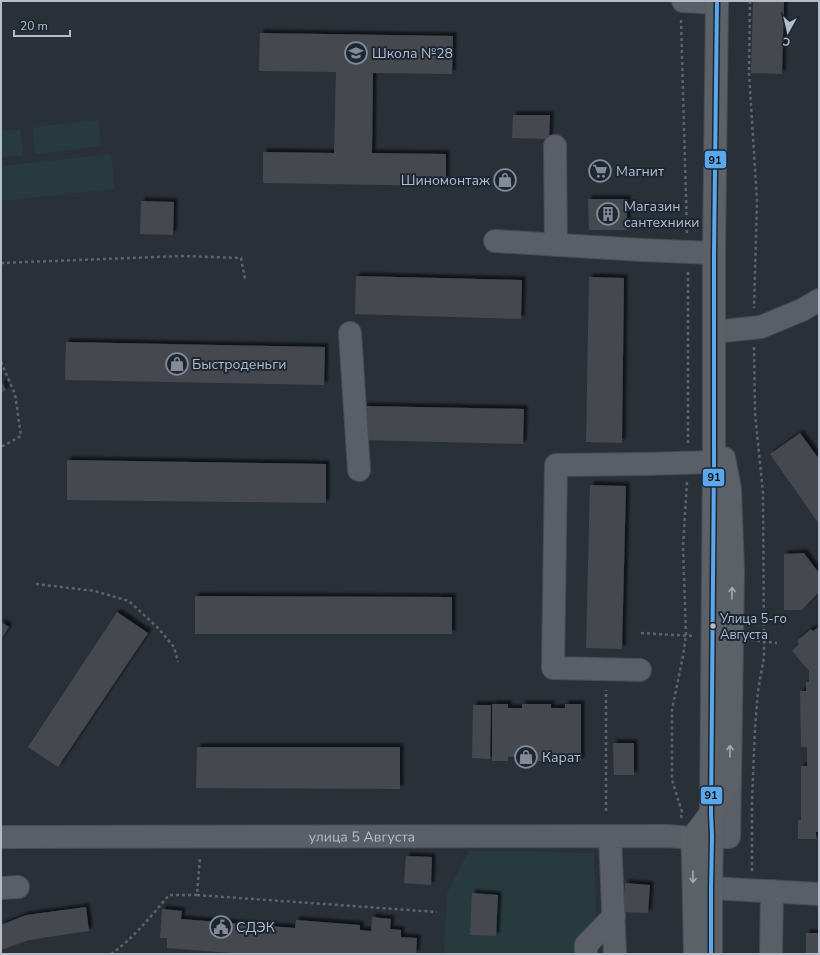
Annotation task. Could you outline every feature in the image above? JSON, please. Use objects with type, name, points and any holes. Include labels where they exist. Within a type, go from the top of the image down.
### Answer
[{"type":"main road","points":[[711,813],[717,2]]},
{"type":"main road","points":[[695,954],[693,857],[711,813],[730,779],[733,571],[730,489],[714,401]]},
{"type":"main road","points":[[702,837],[710,888],[711,954]]},
{"type":"street","points":[[683,1],[717,2]]},
{"type":"street","points":[[555,146],[556,245]]},
{"type":"street","points":[[495,241],[714,253]]},
{"type":"street","points":[[714,332],[761,327],[802,310],[819,300]]},
{"type":"street","points":[[350,333],[359,470]]},
{"type":"street","points":[[640,670],[554,668],[556,465],[714,462]]},
{"type":"street","name":"улица 5 Августа","points":[[1,837],[729,837],[730,779]]},
{"type":"street","points":[[610,837],[615,954]]},
{"type":"street","points":[[710,888],[819,894]]},
{"type":"street","points":[[762,891],[771,954]]},
{"type":"street","points":[[586,954],[586,945],[614,916]]},
{"type":"path","points":[[750,1],[749,73],[757,202],[754,327],[755,413],[763,493],[764,642],[764,657],[758,690],[755,728],[752,800],[762,891]]},
{"type":"path","points":[[1,263],[182,256],[241,258],[245,279]]},
{"type":"path","points":[[1,362],[15,394],[21,436],[1,447]]},
{"type":"path","points":[[36,584],[95,591],[129,601],[158,628],[174,647],[178,662]]},
{"type":"path","points":[[606,669],[606,811]]},
{"type":"path","points":[[197,895],[202,837]]},
{"type":"path","points":[[111,954],[138,930],[169,895],[197,895],[437,912]]},
{"type":"green space","points":[[98,120],[101,146],[35,154],[32,127]]},
{"type":"green space","points":[[20,129],[23,156],[1,157],[1,131]]},
{"type":"green space","points":[[111,154],[115,189],[1,201],[1,166]]},
{"type":"green space","points":[[469,851],[594,853],[597,954],[444,954],[447,893]]},
{"type":"building","points":[[753,1],[784,1],[782,74],[751,73]]},
{"type":"building","points":[[260,33],[453,36],[452,74],[373,73],[372,153],[446,154],[446,186],[263,183],[263,152],[334,153],[336,72],[259,71]]},
{"type":"building","points":[[513,115],[550,115],[549,139],[512,138]]},
{"type":"building","name":"Магазин сантехники","points":[[588,199],[627,199],[627,230],[589,230]]},
{"type":"building","points":[[141,201],[174,202],[173,235],[140,234]]},
{"type":"building","points":[[356,276],[522,280],[521,319],[355,314]]},
{"type":"building","points":[[589,277],[624,278],[622,443],[586,442]]},
{"type":"building","points":[[66,342],[325,347],[324,385],[65,380]]},
{"type":"building","points":[[1,381],[6,390],[1,393]]},
{"type":"building","points":[[364,406],[524,409],[523,444],[363,440]]},
{"type":"building","points":[[800,433],[819,459],[819,524],[770,454]]},
{"type":"building","points":[[67,460],[326,464],[326,503],[67,500]]},
{"type":"building","points":[[590,485],[626,486],[622,649],[586,648]]},
{"type":"building","points":[[804,553],[819,573],[819,592],[802,610],[784,610],[784,554]]},
{"type":"building","points":[[195,596],[452,597],[452,634],[195,634]]},
{"type":"building","points":[[117,612],[148,633],[58,767],[28,747]]},
{"type":"building","points":[[1,622],[9,627],[1,639]]},
{"type":"building","points":[[819,627],[819,832],[816,832],[816,839],[798,839],[798,820],[801,820],[801,766],[807,766],[807,747],[801,747],[800,691],[806,691],[806,682],[809,682],[809,671],[792,651],[799,644],[797,641],[811,629],[813,631]]},
{"type":"building","points":[[492,704],[508,704],[508,708],[522,708],[522,704],[551,704],[551,708],[565,708],[565,704],[581,704],[581,761],[565,761],[565,757],[551,757],[551,761],[522,761],[522,757],[508,757],[508,761],[492,761]]},
{"type":"building","points":[[473,705],[491,705],[490,759],[472,758]]},
{"type":"building","points":[[613,743],[634,743],[634,775],[614,775]]},
{"type":"building","points":[[197,747],[400,747],[400,789],[196,788]]},
{"type":"building","points":[[406,856],[432,857],[431,885],[404,883]]},
{"type":"building","points":[[625,883],[650,885],[648,913],[623,912]]},
{"type":"building","points":[[472,893],[498,895],[496,936],[470,935]]},
{"type":"building","points":[[86,907],[89,931],[29,940],[1,950],[1,925],[26,915]]},
{"type":"building","points":[[162,909],[182,911],[181,919],[295,928],[296,920],[360,925],[360,930],[371,931],[372,917],[391,919],[390,929],[401,930],[401,937],[417,938],[416,954],[244,954],[167,948],[167,938],[160,938]]},
{"type":"building","points":[[806,933],[819,933],[819,954],[806,954]]},
{"type":"transit line","name":"91","points":[[711,954],[714,253],[717,1]]},
{"type":"place","name":"Школа №28","points":[[356,53]]},
{"type":"place","name":"Магнит","points":[[600,171]]},
{"type":"place","name":"Шиномонтаж","points":[[505,180]]},
{"type":"place","name":"Магазин сантехники","points":[[608,214]]},
{"type":"place","name":"Быстроденьги","points":[[177,364]]},
{"type":"place","name":"Улица 5-го Августа","points":[[713,626]]},
{"type":"place","name":"Карат","points":[[526,757]]},
{"type":"place","name":"СДЭК","points":[[221,927]]}]
